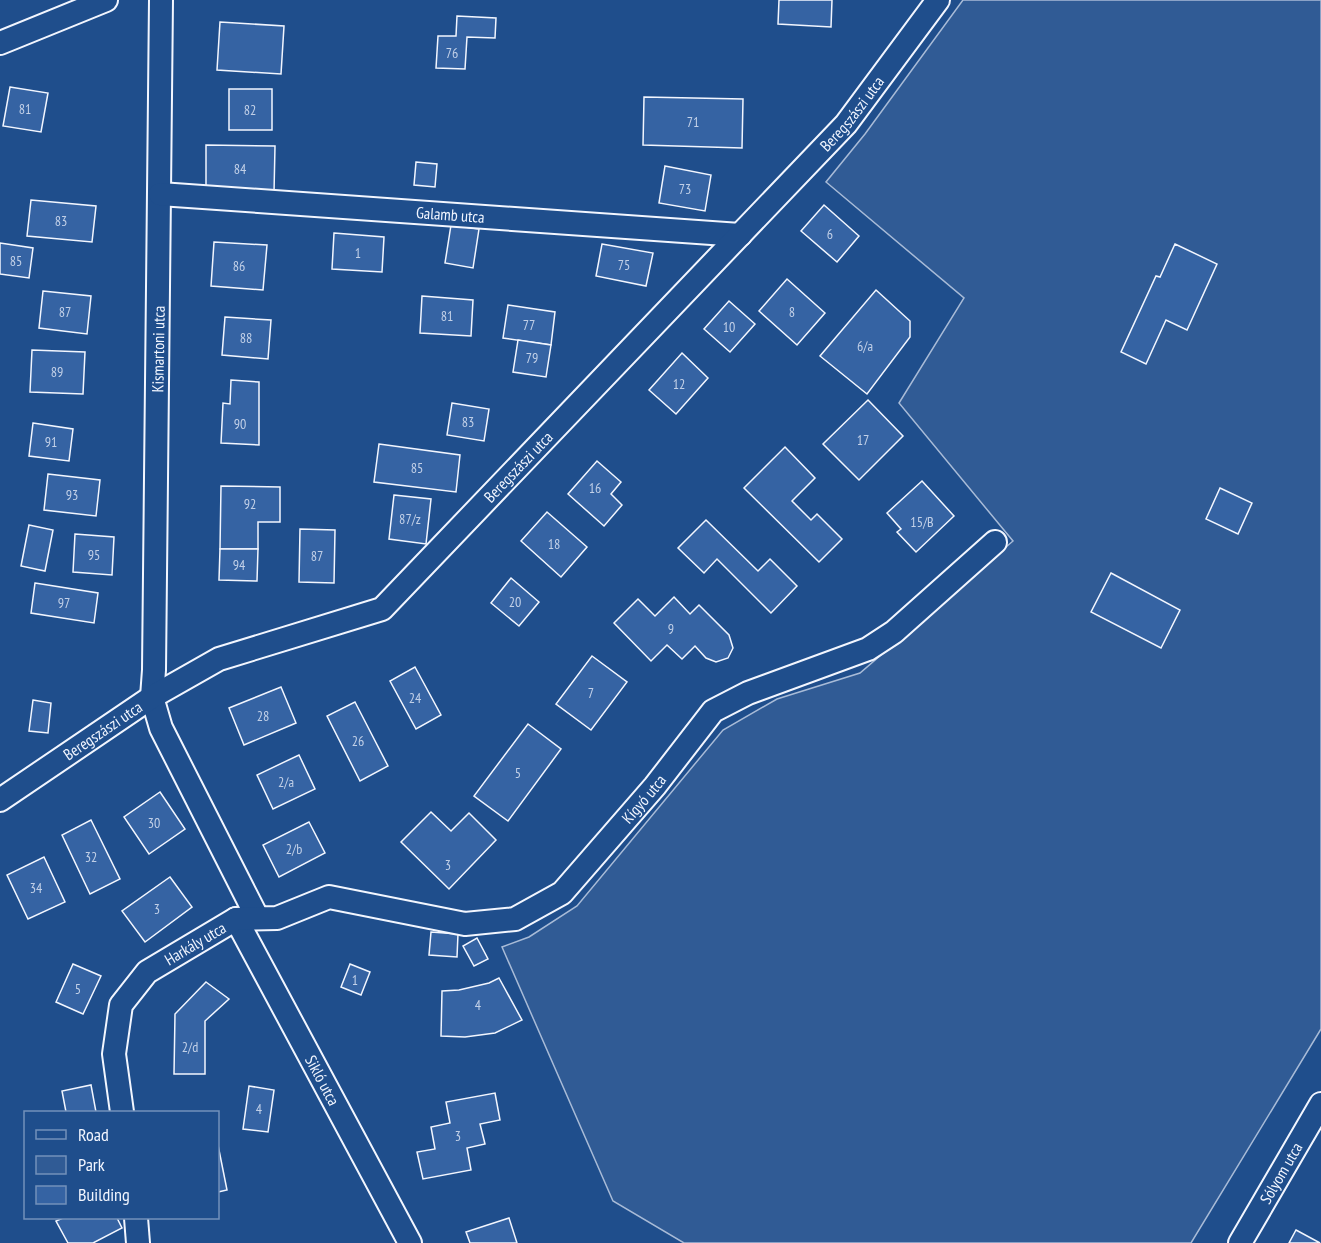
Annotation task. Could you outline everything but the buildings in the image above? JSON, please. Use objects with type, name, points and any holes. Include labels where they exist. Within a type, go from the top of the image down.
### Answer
[{"type":"street","points":[[0,43],[106,0]]},
{"type":"street","name":"Kismartoni utca","points":[[152,698],[161,0]]},
{"type":"street","name":"Beregszászi utca","points":[[0,800],[152,698],[219,659],[382,609],[846,124],[938,0]]},
{"type":"street","name":"Galamb utca","points":[[160,195],[740,235]]},
{"type":"street","name":"Kígyó utca","points":[[247,918],[277,918],[329,897],[465,924],[515,919],[562,893],[655,786],[713,711],[748,693],[868,649],[894,632],[995,542]]},
{"type":"street","points":[[152,698],[161,728],[247,918]]},
{"type":"street","name":"Harkály utca","points":[[122,1111],[114,1054],[122,1005],[147,972],[247,918]]},
{"type":"street","name":"Sikló utca","points":[[247,918],[410,1243]]},
{"type":"street","name":"Sólyom utca","points":[[1240,1243],[1321,1104]]},
{"type":"street","points":[[136,1219],[138,1243]]},
{"type":"green space","points":[[963,0],[1321,0],[1321,1029],[1191,1243],[684,1243],[613,1201],[502,947],[529,937],[577,906],[723,730],[777,699],[860,673],[1013,541],[899,403],[964,298],[826,182],[865,134]]}]
